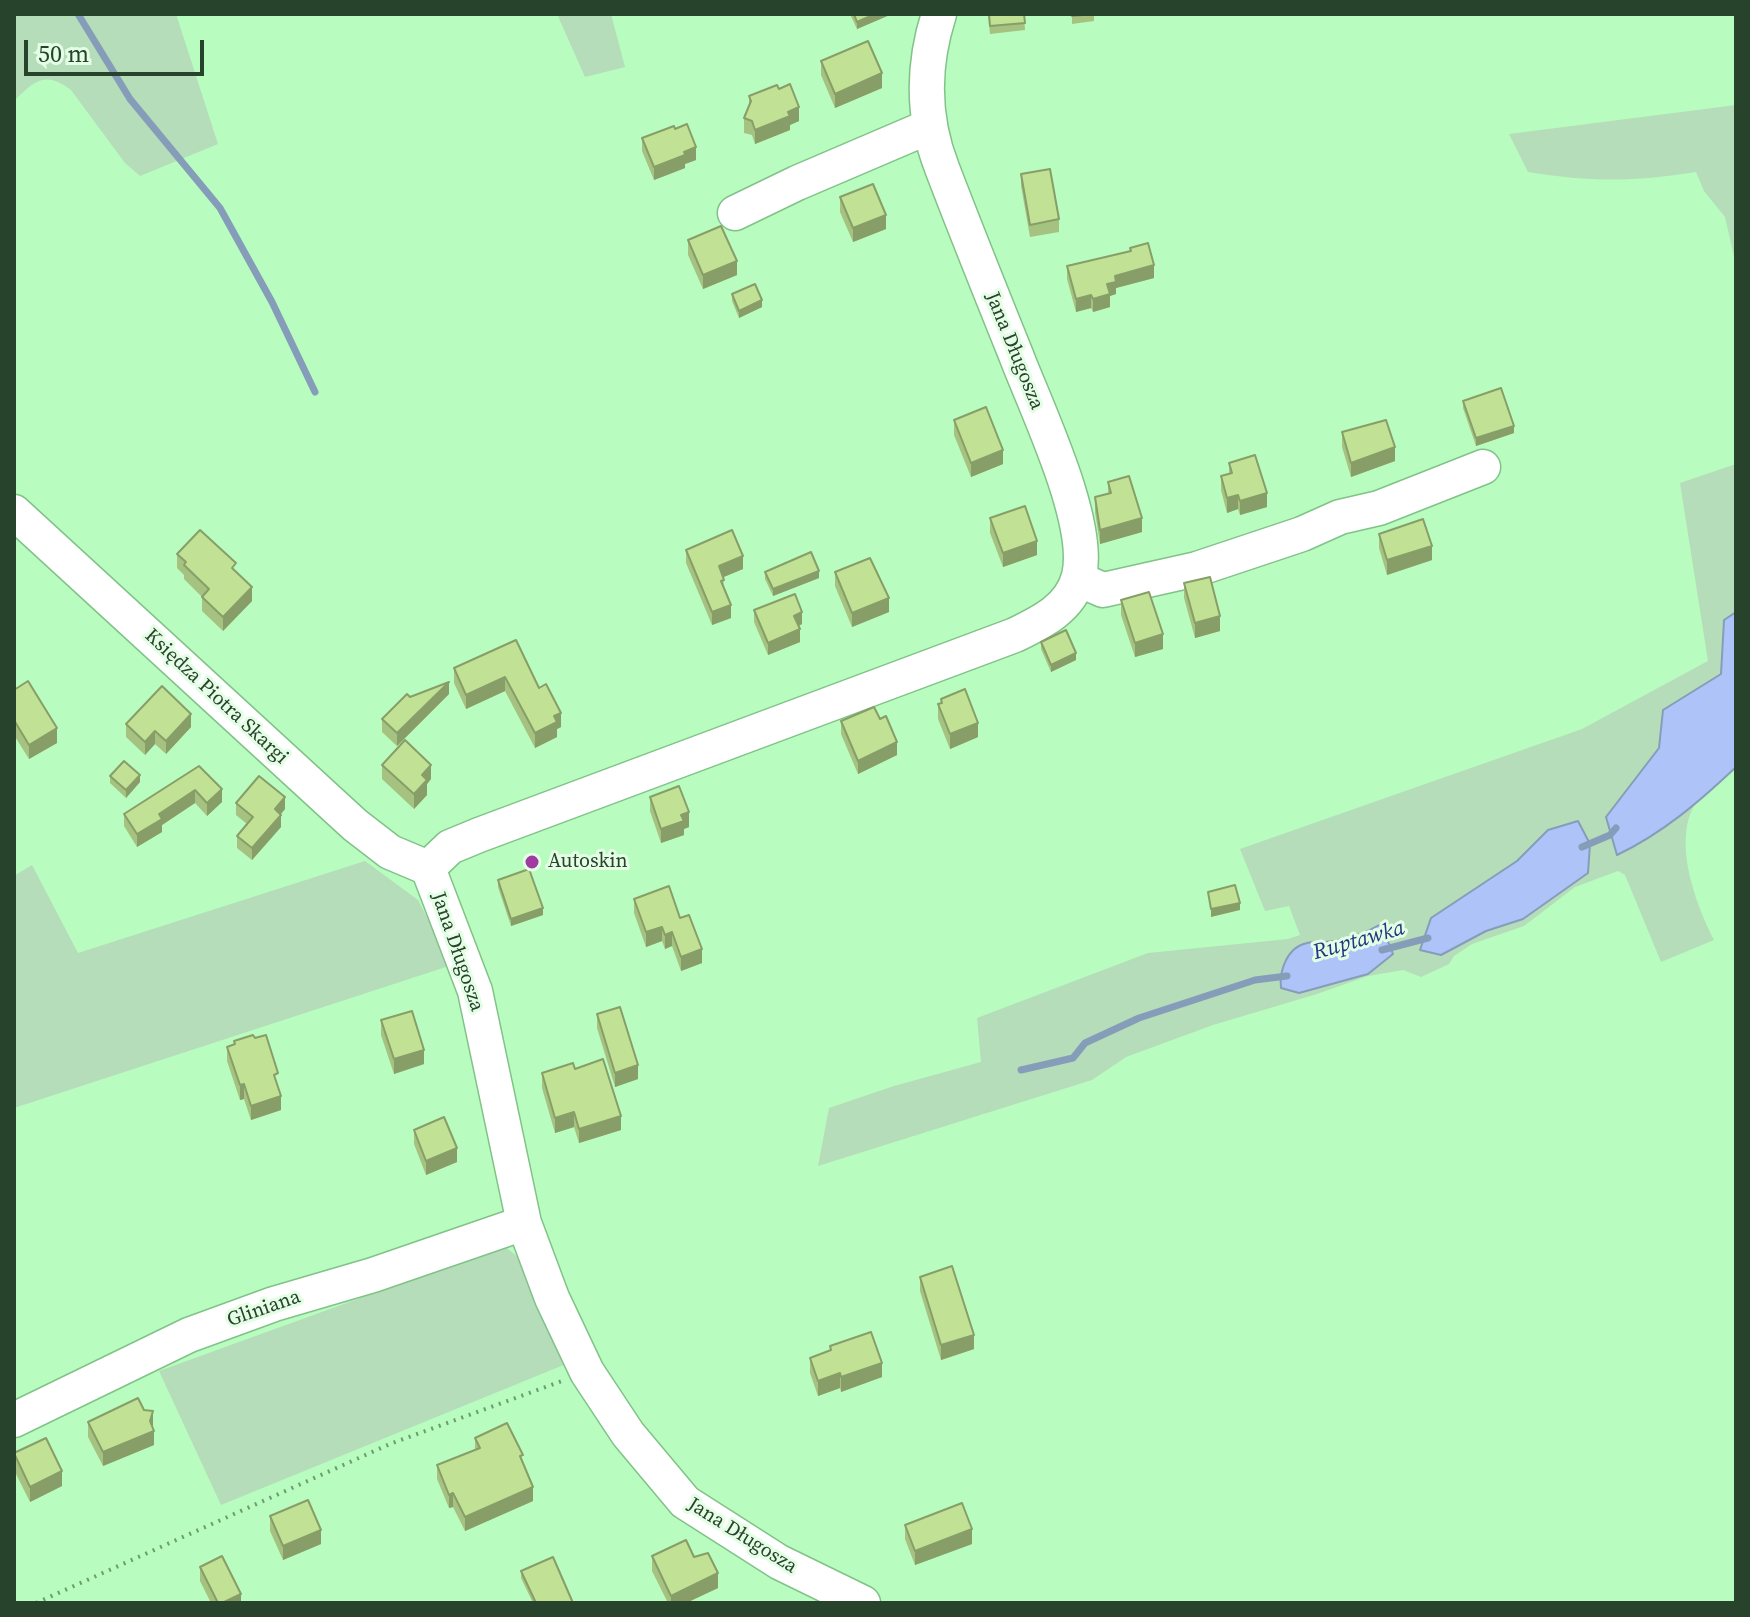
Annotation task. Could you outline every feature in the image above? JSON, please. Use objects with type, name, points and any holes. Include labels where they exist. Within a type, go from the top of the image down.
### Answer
[{"type":"street","name":"Jana Długosza","points":[[863,1603],[779,1562],[685,1502],[628,1434],[587,1372],[552,1298],[524,1223],[475,991],[428,868],[450,847],[479,835],[1015,635],[1048,618],[1061,607],[1078,579],[1079,538],[1062,476],[928,127],[929,64],[939,14]]},
{"type":"street","points":[[735,213],[928,127]]},
{"type":"street","points":[[1078,579],[1103,590],[1197,569],[1302,534],[1340,517],[1379,508],[1483,467]]},
{"type":"street","name":"Księdza Piotra Skargi","points":[[14,512],[355,825],[390,852],[428,868]]},
{"type":"street","name":"Gliniana","points":[[14,1420],[189,1335],[274,1304],[373,1275],[524,1223]]},
{"type":"path","points":[[36,1603],[390,1444],[587,1372]]},
{"type":"green space","points":[[14,14],[176,14],[218,144],[140,176],[125,163],[71,90],[62,84],[54,80],[40,80],[14,101]]},
{"type":"green space","points":[[557,14],[611,14],[625,67],[585,77]]},
{"type":"green space","points":[[1736,105],[1736,265],[1725,217],[1704,191],[1696,172],[1612,180],[1528,172],[1509,134]]},
{"type":"green space","points":[[1736,464],[1736,762],[1700,797],[1691,812],[1686,830],[1688,868],[1693,888],[1714,940],[1661,962],[1625,875],[1618,871],[1575,887],[1524,926],[1472,944],[1454,956],[1449,964],[1421,977],[1403,970],[1368,976],[1213,1025],[1126,1057],[1092,1080],[818,1166],[829,1108],[981,1062],[977,1018],[1148,953],[1288,939],[1300,935],[1289,906],[1265,911],[1240,849],[1582,729],[1708,661],[1680,483]]},
{"type":"green space","points":[[365,861],[418,900],[452,965],[14,1108],[14,876],[32,865],[78,953]]},
{"type":"green space","points":[[504,1246],[518,1257],[566,1364],[221,1505],[159,1371]]},
{"type":"water","points":[[1736,612],[1736,767],[1680,816],[1617,855],[1606,817],[1659,748],[1663,710],[1721,674],[1724,620]]},
{"type":"water","points":[[1578,821],[1590,844],[1588,873],[1523,919],[1486,931],[1441,955],[1420,950],[1431,918],[1517,861],[1548,830]]},
{"type":"water","points":[[1381,924],[1393,954],[1368,974],[1299,993],[1281,988],[1281,974],[1286,961],[1300,945],[1346,938]]},
{"type":"building","points":[[854,14],[875,14],[857,22]]},
{"type":"building","points":[[989,14],[1024,14],[1025,23],[990,26]]},
{"type":"building","points":[[868,41],[882,73],[835,94],[821,61]]},
{"type":"building","points":[[790,84],[799,107],[788,112],[790,116],[755,130],[752,121],[744,118],[751,101],[749,96],[777,85],[779,89]]},
{"type":"building","points":[[687,124],[696,147],[684,152],[685,155],[654,167],[642,138]]},
{"type":"building","points":[[1050,169],[1059,219],[1030,225],[1021,174]]},
{"type":"building","points":[[873,184],[886,215],[853,228],[840,197]]},
{"type":"building","points":[[721,226],[737,261],[703,275],[688,240]]},
{"type":"building","points":[[1148,243],[1154,265],[1115,276],[1116,282],[1107,284],[1110,294],[1093,299],[1091,295],[1076,299],[1067,266],[1131,251],[1130,248]]},
{"type":"building","points":[[755,284],[762,300],[739,311],[732,294]]},
{"type":"building","points":[[1501,388],[1514,426],[1476,438],[1463,401]]},
{"type":"building","points":[[986,407],[1003,450],[971,463],[954,420]]},
{"type":"building","points":[[1386,420],[1395,447],[1351,463],[1342,432]]},
{"type":"building","points":[[1255,455],[1267,493],[1240,501],[1238,495],[1227,498],[1221,476],[1232,473],[1229,463]]},
{"type":"building","points":[[1129,476],[1142,518],[1100,530],[1095,497],[1111,493],[1108,482]]},
{"type":"building","points":[[1025,506],[1037,541],[1003,553],[990,518]]},
{"type":"building","points":[[1423,519],[1432,546],[1387,560],[1379,534]]},
{"type":"building","points":[[200,530],[236,563],[232,568],[252,587],[223,617],[202,597],[209,589],[177,554]]},
{"type":"building","points":[[732,530],[743,556],[719,566],[724,580],[721,581],[731,605],[712,612],[686,550]]},
{"type":"building","points":[[811,552],[819,571],[773,589],[765,572]]},
{"type":"building","points":[[870,558],[889,598],[852,613],[835,572]]},
{"type":"building","points":[[1210,577],[1220,616],[1195,623],[1184,583]]},
{"type":"building","points":[[1149,592],[1163,634],[1135,643],[1121,600]]},
{"type":"building","points":[[795,594],[802,612],[794,616],[800,629],[768,643],[754,610]]},
{"type":"building","points":[[1066,630],[1076,653],[1051,665],[1041,642]]},
{"type":"building","points":[[516,640],[539,688],[546,684],[561,713],[554,716],[557,722],[535,733],[505,677],[466,695],[454,668]]},
{"type":"building","points":[[28,681],[57,728],[29,745],[14,720],[14,690]]},
{"type":"building","points":[[449,682],[397,733],[382,719],[407,694],[410,697]]},
{"type":"building","points":[[162,686],[191,714],[166,741],[155,731],[145,742],[126,724]]},
{"type":"building","points":[[965,689],[978,723],[950,734],[938,704],[942,703],[941,699]]},
{"type":"building","points":[[874,707],[880,719],[886,716],[897,742],[858,761],[841,721]]},
{"type":"building","points":[[405,740],[431,765],[422,775],[427,780],[414,794],[382,765]]},
{"type":"building","points":[[124,761],[140,775],[126,790],[110,776]]},
{"type":"building","points":[[199,766],[222,789],[207,803],[195,790],[159,814],[162,819],[137,834],[124,814]]},
{"type":"building","points":[[259,776],[285,797],[275,809],[281,815],[252,848],[237,836],[253,817],[236,803]]},
{"type":"building","points":[[679,786],[689,812],[681,815],[684,821],[661,829],[650,797]]},
{"type":"building","points":[[529,869],[543,908],[511,919],[498,880]]},
{"type":"building","points":[[1235,885],[1240,903],[1211,909],[1208,892]]},
{"type":"building","points":[[669,886],[680,918],[689,915],[702,949],[681,957],[672,932],[665,935],[662,927],[646,932],[634,899]]},
{"type":"building","points":[[620,1007],[638,1065],[615,1073],[597,1014]]},
{"type":"building","points":[[412,1011],[424,1050],[394,1059],[381,1020]]},
{"type":"building","points":[[253,1035],[255,1038],[266,1035],[278,1073],[274,1075],[281,1096],[251,1106],[227,1047],[235,1044],[234,1041]]},
{"type":"building","points":[[603,1059],[621,1116],[579,1129],[574,1112],[555,1118],[542,1073],[573,1063],[575,1069]]},
{"type":"building","points":[[444,1117],[457,1148],[426,1161],[414,1130]]},
{"type":"building","points":[[952,1266],[974,1335],[941,1345],[920,1277]]},
{"type":"building","points":[[871,1332],[882,1363],[818,1381],[810,1358],[831,1350],[830,1346]]},
{"type":"building","points":[[138,1398],[144,1410],[153,1411],[150,1421],[154,1431],[103,1452],[88,1422]]},
{"type":"building","points":[[507,1423],[523,1455],[520,1456],[533,1487],[465,1517],[453,1493],[449,1495],[437,1465],[480,1448],[475,1438]]},
{"type":"building","points":[[46,1438],[62,1471],[30,1487],[14,1453]]},
{"type":"building","points":[[308,1500],[321,1530],[283,1546],[270,1516]]},
{"type":"building","points":[[962,1503],[972,1529],[915,1551],[905,1525]]},
{"type":"building","points":[[686,1540],[694,1557],[708,1553],[718,1573],[671,1596],[652,1556]]},
{"type":"building","points":[[222,1556],[241,1594],[218,1603],[200,1567]]},
{"type":"building","points":[[553,1557],[573,1603],[536,1603],[521,1571]]},
{"type":"waterway","points":[[78,14],[130,99],[220,208],[272,302],[315,392]]},
{"type":"waterway","name":"Ruptawka","points":[[1582,847],[1610,835],[1616,828]]},
{"type":"waterway","name":"Ruptawka","points":[[1382,950],[1428,938]]},
{"type":"waterway","name":"Ruptawka","points":[[1021,1070],[1073,1058],[1085,1043],[1139,1018],[1255,980],[1287,976]]},
{"type":"place","name":"Autoskin","points":[[532,862]]}]
